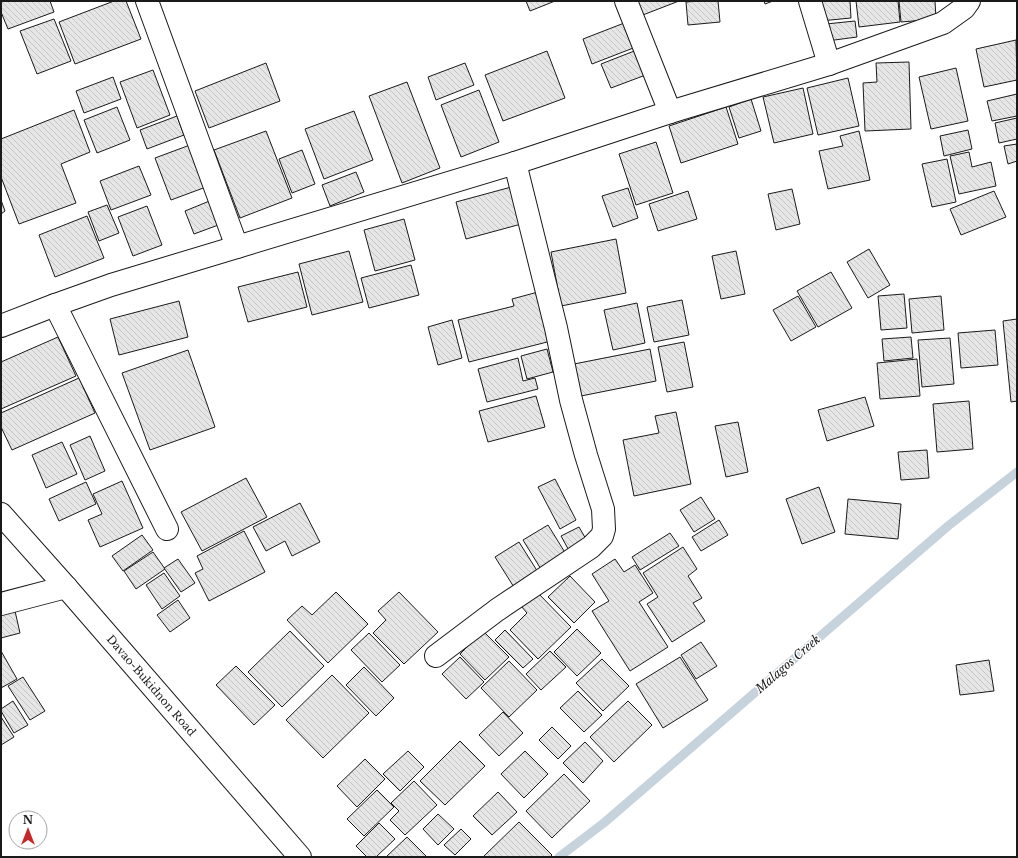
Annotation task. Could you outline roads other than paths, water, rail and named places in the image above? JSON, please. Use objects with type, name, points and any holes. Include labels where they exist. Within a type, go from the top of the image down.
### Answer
[{"type":"main road","points":[[147,1],[237,247]]},
{"type":"main road","points":[[626,1],[670,112]]},
{"type":"main road","points":[[810,1],[829,64]]},
{"type":"main road","points":[[1,326],[111,285],[515,163],[670,112],[829,64],[943,23],[964,8],[969,1]]},
{"type":"main road","points":[[436,656],[497,610],[591,547],[602,536],[604,529],[603,509],[571,400],[556,328],[515,163]]},
{"type":"main road","points":[[55,305],[167,529]]},
{"type":"main road","name":"Davao-Bukidnon Road","points":[[1,514],[300,857]]},
{"type":"main road","points":[[1,604],[66,587]]},
{"type":"waterway","name":"Malagos Creek","points":[[559,857],[605,822],[948,526],[1017,472]]}]
